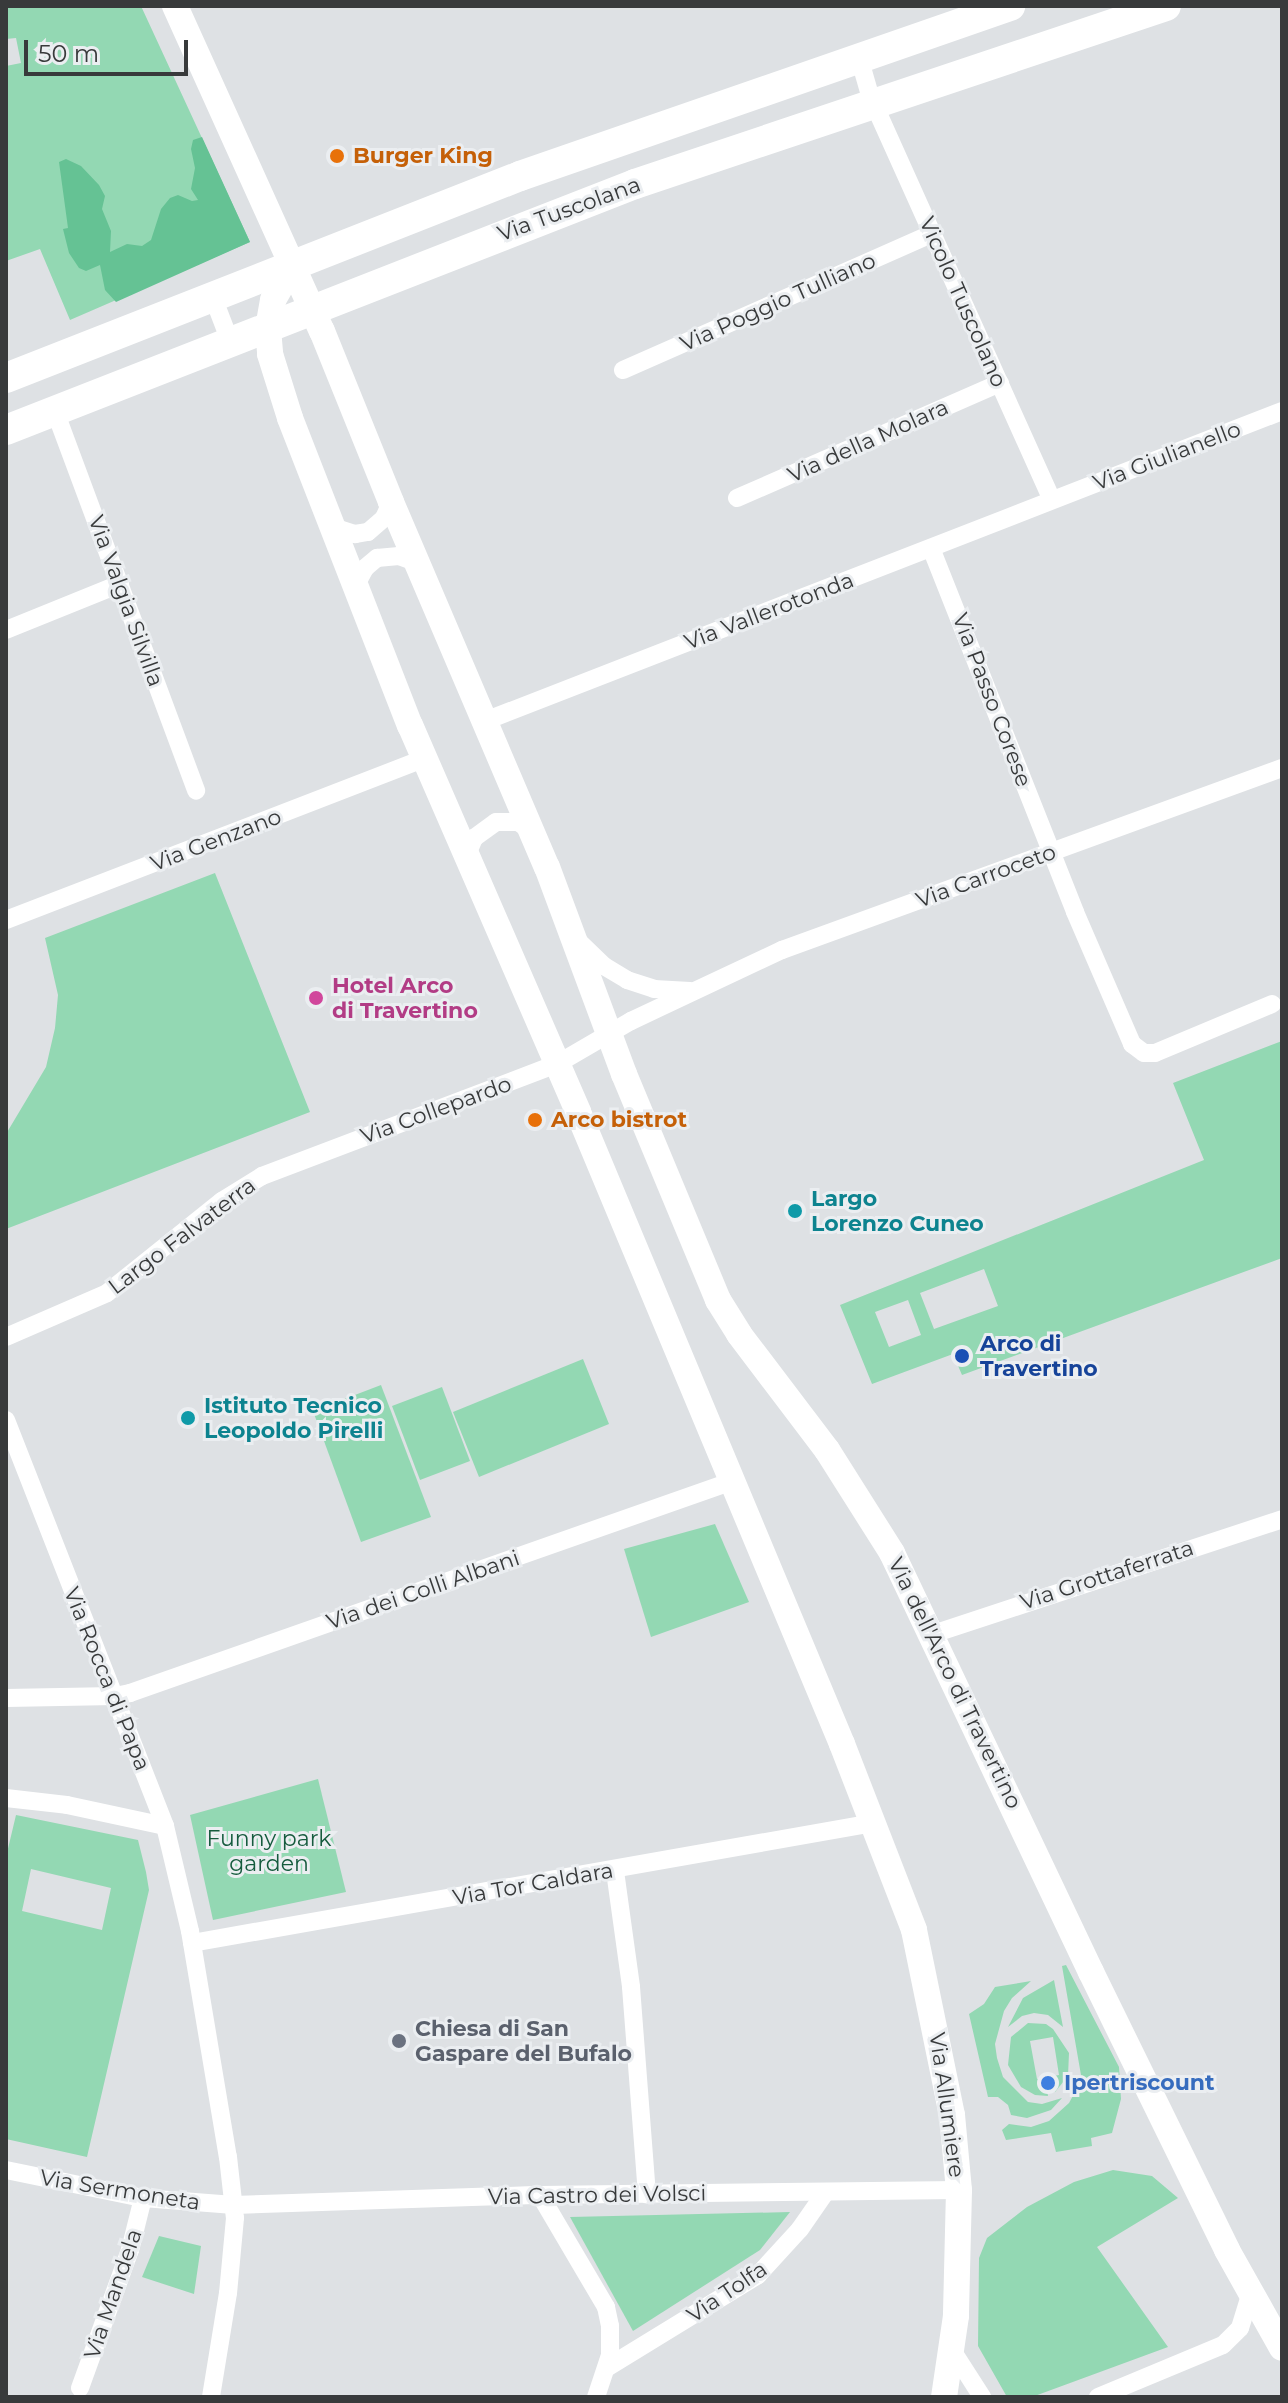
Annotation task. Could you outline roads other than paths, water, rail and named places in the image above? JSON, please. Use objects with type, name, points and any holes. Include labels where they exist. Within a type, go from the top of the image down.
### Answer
[{"type":"main road","name":"Via dell'Arco di Travertino","points":[[175,6],[313,310],[575,937],[608,1033],[725,1312],[827,1450],[873,1519],[933,1634],[1091,1972],[1251,2293],[1282,2348]]},
{"type":"main road","points":[[6,378],[508,181],[1010,6]]},
{"type":"main road","name":"Via Tuscolana","points":[[6,430],[565,210],[1166,6]]},
{"type":"main road","points":[[293,265],[273,300],[268,329],[270,354],[282,398],[424,759],[557,1064],[873,1823]]},
{"type":"main road","name":"Via Allumiere","points":[[873,1823],[906,1905],[929,1991],[952,2115],[959,2190],[952,2350],[944,2397]]},
{"type":"street","points":[[859,57],[875,103]]},
{"type":"street","name":"Vicolo Tuscolano","points":[[875,103],[1052,500]]},
{"type":"street","name":"Via Poggio Tulliano","points":[[623,370],[932,234]]},
{"type":"street","points":[[213,297],[231,344]]},
{"type":"street","name":"Via della Molara","points":[[737,498],[1000,383]]},
{"type":"street","name":"Via Valgia Silvilla","points":[[55,411],[196,791]]},
{"type":"street","name":"Via Giulianello","points":[[1052,500],[1282,411]]},
{"type":"street","name":"Via Vallerotonda","points":[[485,721],[1052,500]]},
{"type":"street","points":[[333,527],[355,534],[368,532],[384,518],[391,502]]},
{"type":"street","name":"Via Passo Corese","points":[[931,548],[1051,852],[1138,1050],[1155,1053],[1272,1004]]},
{"type":"street","points":[[356,585],[365,568],[377,558],[399,556],[418,563]]},
{"type":"street","points":[[6,630],[120,584]]},
{"type":"street","name":"Via Genzano","points":[[6,920],[424,759]]},
{"type":"street","name":"Via Carroceto","points":[[608,1033],[795,945],[1282,768]]},
{"type":"street","points":[[466,857],[474,838],[496,822],[518,822],[531,831]]},
{"type":"street","name":"Via Carroceto","points":[[575,937],[604,966],[627,980],[654,989],[693,991]]},
{"type":"street","points":[[557,1064],[608,1033]]},
{"type":"street","name":"Via Collepardo","points":[[314,1156],[557,1064]]},
{"type":"street","name":"Largo Falvaterra","points":[[6,1337],[107,1293],[242,1186],[314,1156]]},
{"type":"street","name":"Via Rocca di Papa","points":[[6,1420],[14,1462],[115,1696],[165,1826],[192,1943],[234,2205],[230,2280],[211,2397]]},
{"type":"street","name":"Via dei Colli Albani","points":[[6,1698],[115,1696],[730,1482]]},
{"type":"street","name":"Via Grottaferrata","points":[[933,1634],[1282,1519]]},
{"type":"street","points":[[6,1798],[67,1805],[165,1826]]},
{"type":"street","name":"Via Tor Caldara","points":[[192,1943],[615,1871],[873,1823]]},
{"type":"street","points":[[615,1871],[637,2041],[647,2194]]},
{"type":"street","name":"Via Sermoneta","points":[[6,2170],[143,2198],[234,2205]]},
{"type":"street","name":"Via Castro dei Volsci","points":[[234,2205],[540,2195],[959,2190]]},
{"type":"street","name":"Via Tolfa","points":[[608,2367],[758,2275],[800,2229],[825,2193]]},
{"type":"street","points":[[540,2195],[606,2307],[611,2336],[608,2367],[596,2397]]},
{"type":"street","name":"Via Mandela","points":[[80,2388],[130,2250],[143,2198]]},
{"type":"street","points":[[1098,2397],[1223,2345],[1240,2328],[1251,2293]]},
{"type":"street","points":[[952,2350],[982,2397]]},
{"type":"place","name":"Burger King","points":[[337,156]]},
{"type":"place","name":"Hotel Arco di Travertino","points":[[316,998]]},
{"type":"place","name":"Arco bistrot","points":[[535,1120]]},
{"type":"place","name":"Largo Lorenzo Cuneo","points":[[795,1211]]},
{"type":"place","name":"Arco di Travertino","points":[[962,1356]]},
{"type":"place","name":"Istituto Tecnico Leopoldo Pirelli","points":[[188,1418]]},
{"type":"place","name":"Chiesa di San Gaspare del Bufalo","points":[[399,2041]]},
{"type":"place","name":"Ipertriscount","points":[[1048,2083]]},
{"type":"park label","name":"Funny park garden","points":[[269,1850]]}]
